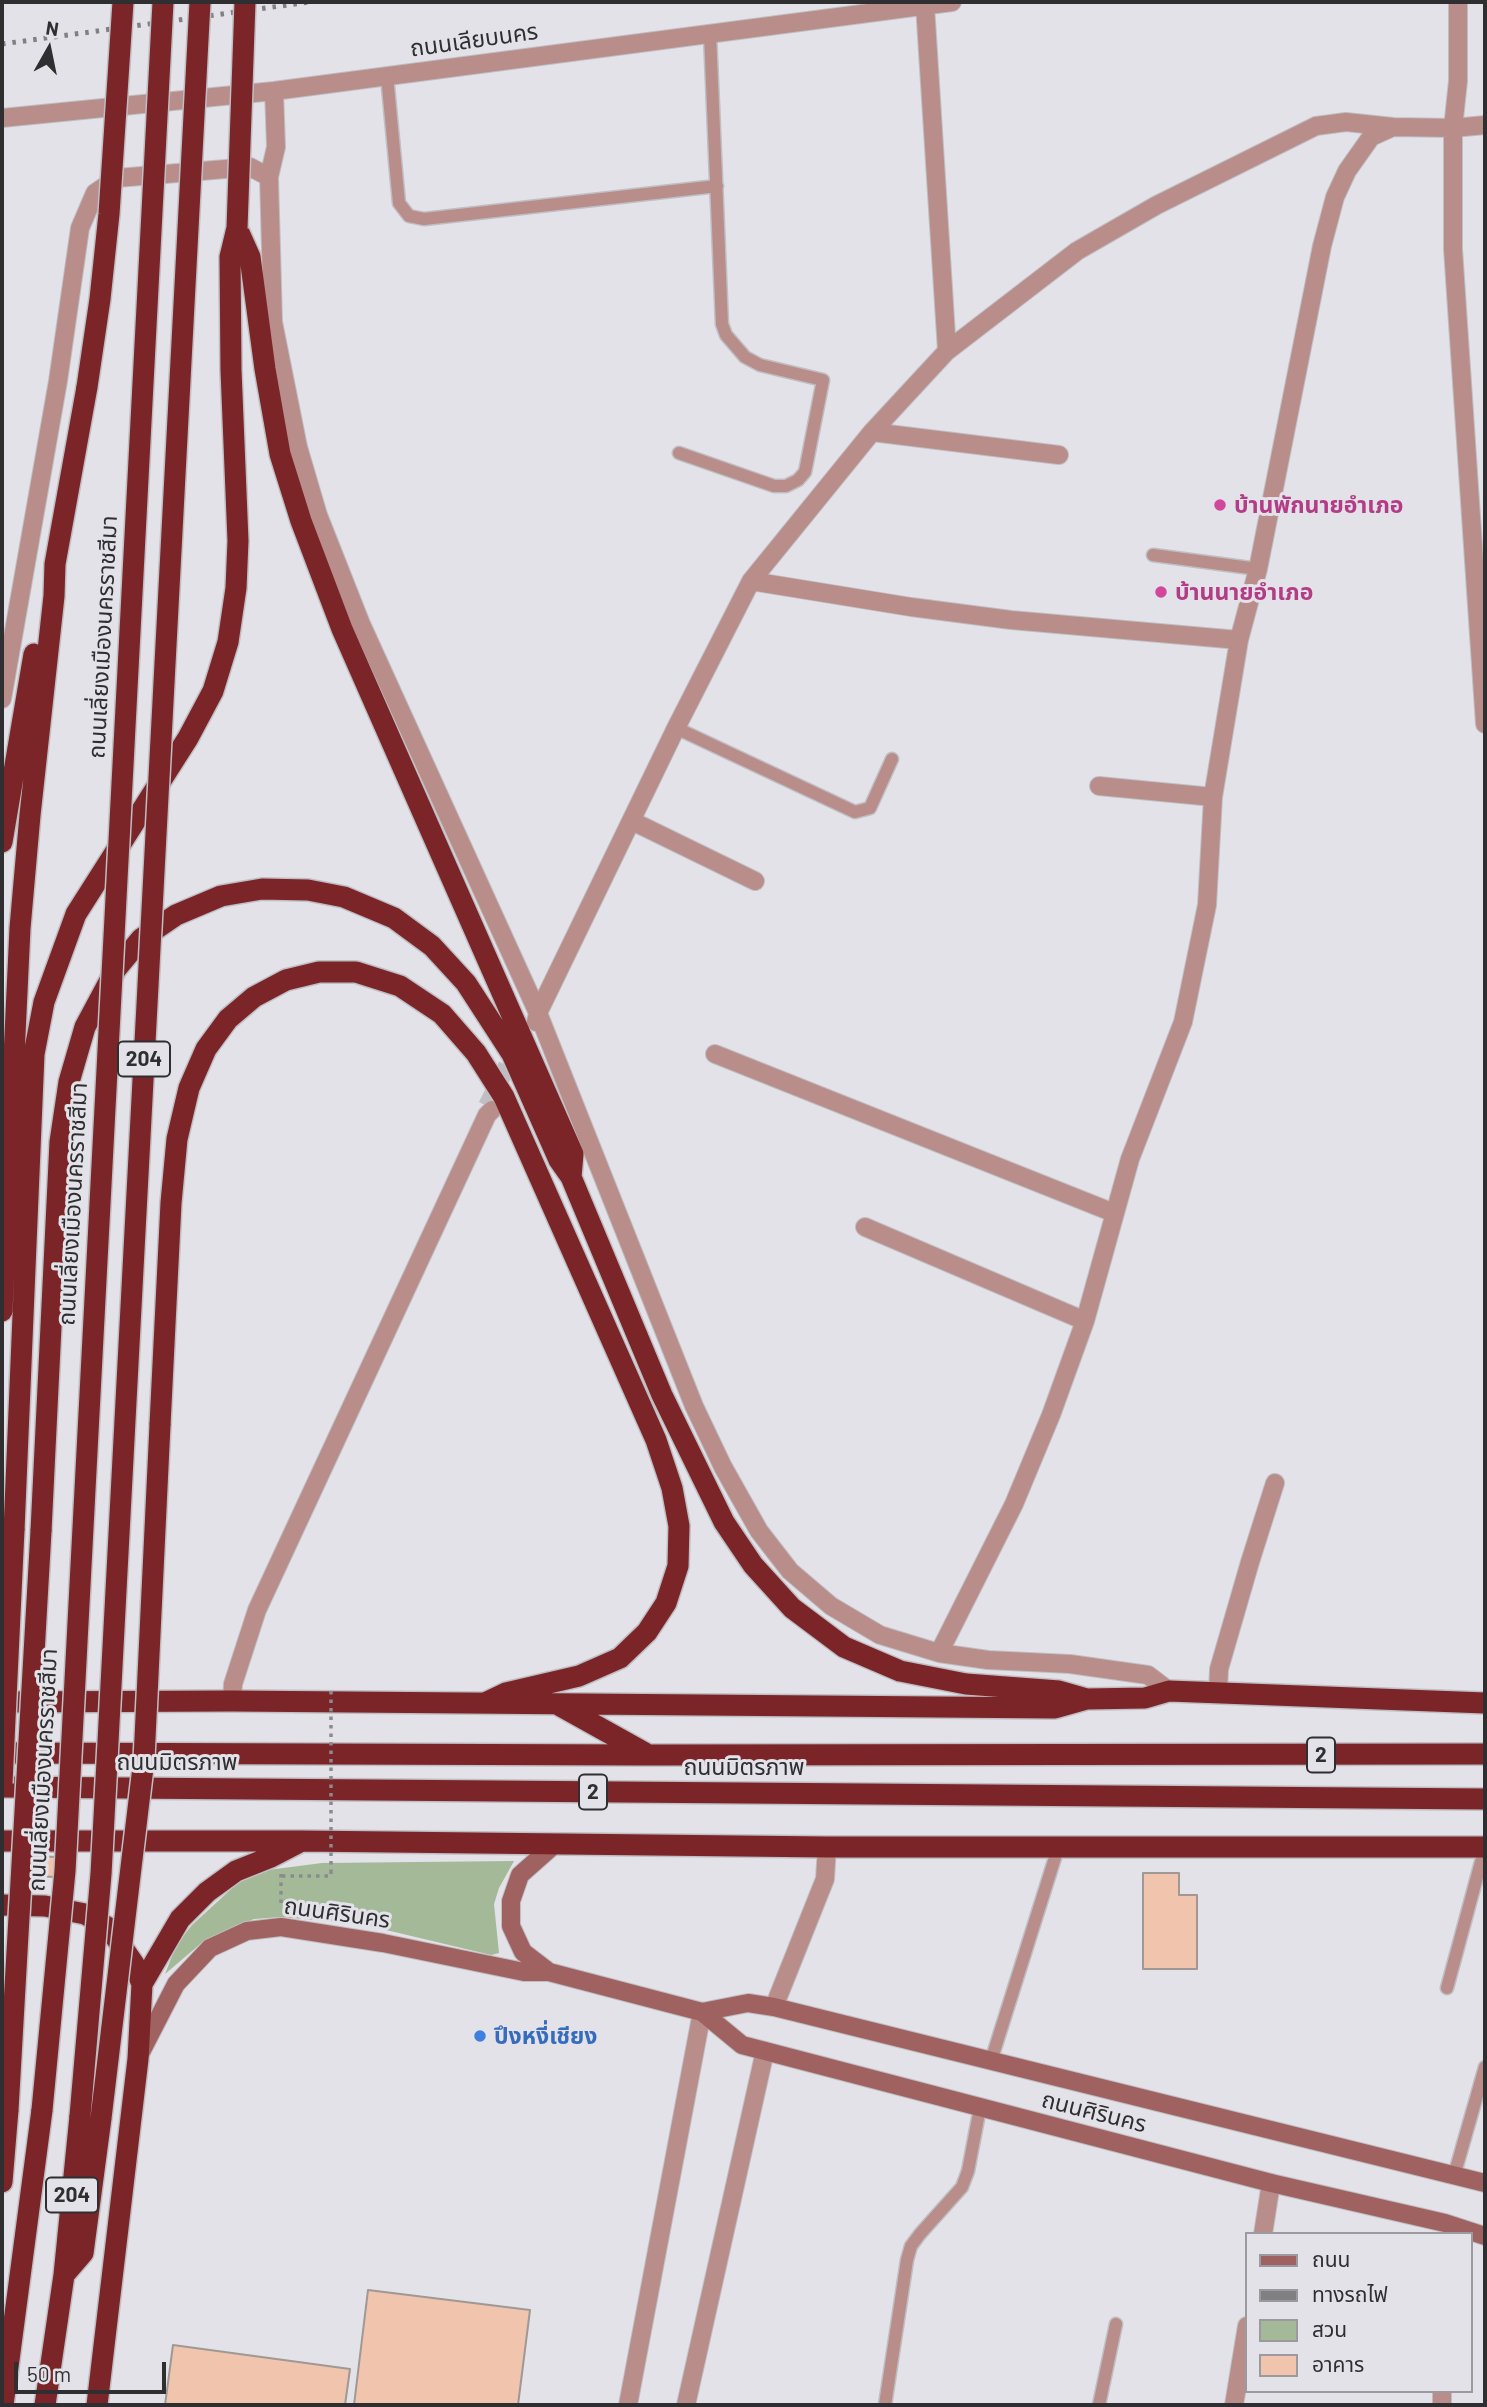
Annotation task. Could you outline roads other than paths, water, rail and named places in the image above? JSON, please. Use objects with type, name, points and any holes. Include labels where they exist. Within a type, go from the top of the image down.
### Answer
[{"type":"highway","points":[[2,1311],[20,928],[55,564],[100,299],[109,214],[123,2]]},
{"type":"highway","name":"ถนนเลี่ยงเมืองนครราชสีมา","points":[[3,2405],[42,2110],[65,1871],[163,2]]},
{"type":"highway","name":"204","points":[[45,2405],[91,2117],[102,1860],[200,2]]},
{"type":"highway","points":[[2,1785],[34,1054],[44,1002],[76,914],[188,738],[213,691],[228,642],[236,588],[238,541],[231,370],[230,257],[237,228],[245,2]]},
{"type":"highway","points":[[237,228],[250,257],[264,369],[280,454],[324,583],[573,1154],[571,1177]]},
{"type":"highway","points":[[2,842],[44,596],[55,564]]},
{"type":"highway","points":[[2,2182],[41,1531],[60,1142],[69,1082],[85,1027],[116,969],[141,939],[167,921],[221,896],[262,889],[308,890],[344,897],[394,918],[432,946],[466,983],[512,1054],[559,1160],[571,1177],[662,1395],[724,1522],[753,1565],[792,1608],[844,1647],[900,1671],[966,1684],[1059,1691],[1087,1699]]},
{"type":"highway","points":[[91,2117],[144,1759],[171,1203],[177,1139],[189,1088],[206,1049],[228,1019],[254,996],[286,980],[319,972],[356,972],[400,986],[442,1014],[475,1053],[504,1097],[656,1440],[672,1488],[679,1526],[678,1566],[666,1603],[647,1632],[620,1658],[579,1676],[506,1693],[485,1703]]},
{"type":"highway","points":[[2,1702],[232,1701],[1055,1708],[1087,1699],[1145,1698],[1169,1690],[1485,1703]]},
{"type":"highway","points":[[555,1703],[648,1755]]},
{"type":"highway","name":"ถนนมิตรภาพ","points":[[2,1753],[1485,1754]]},
{"type":"highway","name":"ถนนมิตรภาพ","points":[[2,1785],[1485,1800]]},
{"type":"highway","points":[[2,1841],[302,1841],[827,1847],[1485,1847]]},
{"type":"highway","points":[[142,1984],[180,1919],[207,1892],[236,1871],[302,1841]]},
{"type":"highway","points":[[2,1905],[45,1906],[85,1914],[109,1928],[134,1964],[142,1984],[138,2059],[97,2405]]},
{"type":"street","name":"ถนนเลียบนคร","points":[[2,118],[274,91],[952,2]]},
{"type":"street","points":[[1458,2],[1458,81],[1453,128],[1453,249],[1485,724]]},
{"type":"street","points":[[925,5],[947,351]]},
{"type":"street","points":[[274,91],[276,147],[269,177],[273,322],[298,447],[318,515],[367,637],[535,1018],[694,1405],[723,1467],[759,1531],[790,1571],[831,1606],[880,1635],[939,1653],[988,1660],[1070,1664],[1148,1675],[1169,1690]]},
{"type":"street","points":[[535,1018],[751,581],[872,432],[947,351],[1077,251],[1157,205],[1316,126],[1346,122],[1393,127],[1453,128],[1485,125]]},
{"type":"street","points":[[939,1653],[1014,1504],[1051,1415],[1084,1321],[1130,1159],[1183,1021],[1207,905],[1213,797],[1239,640],[1258,569],[1322,246],[1335,197],[1347,171],[1371,137],[1393,127]]},
{"type":"street","points":[[2,699],[58,381],[80,228],[95,193],[117,178],[250,167],[269,177]]},
{"type":"street","points":[[872,432],[1059,455]]},
{"type":"street","points":[[751,581],[1011,620],[1239,640]]},
{"type":"street","points":[[1099,786],[1213,797]]},
{"type":"street","points":[[632,821],[755,881]]},
{"type":"street","points":[[715,1054],[1114,1213]]},
{"type":"street","points":[[232,1701],[233,1684],[257,1611],[489,1110]]},
{"type":"street","points":[[865,1227],[1084,1321]]},
{"type":"street","points":[[1218,1692],[1219,1669],[1276,1483]]},
{"type":"street","name":"ถนนศิรินคร","points":[[550,1972],[523,1952],[511,1926],[511,1901],[520,1875],[555,1844]]},
{"type":"street","points":[[774,2007],[825,1879],[827,1847]]},
{"type":"street","name":"ถนนศิรินคร","points":[[138,2059],[176,1984],[210,1948],[247,1931],[281,1927],[383,1943],[524,1972],[550,1972],[702,2012],[742,2045],[1445,2229]]},
{"type":"street","name":"ถนนศิรินคร","points":[[702,2012],[748,2003],[774,2007],[1485,2183]]},
{"type":"street","points":[[628,2405],[702,2012]]},
{"type":"street","points":[[686,2405],[765,2051]]},
{"type":"street","points":[[1263,2232],[1271,2183]]},
{"type":"street","points":[[1234,2405],[1246,2332]]},
{"type":"lane","points":[[679,453],[774,486],[786,486],[798,480],[805,472],[823,380],[760,365],[745,357],[726,335],[722,324],[710,34]]},
{"type":"lane","points":[[387,76],[398,203],[409,216],[424,219],[716,186]]},
{"type":"lane","points":[[1153,555],[1258,569]]},
{"type":"lane","points":[[676,728],[855,812],[870,808],[892,760]]},
{"type":"lane","points":[[991,2061],[1059,1845]]},
{"type":"lane","points":[[1447,1988],[1485,1847]]},
{"type":"lane","points":[[1454,2176],[1485,2067]]},
{"type":"lane","points":[[885,2405],[909,2253],[920,2234],[962,2187],[968,2171],[980,2108]]},
{"type":"lane","points":[[1099,2405],[1116,2324]]},
{"type":"tunnel","points":[[487,1106],[517,1046]]},
{"type":"railway","points":[[2,44],[310,2]]},
{"type":"place","name":"บ้านพักนายอำเภอ","points":[[1220,505]]},
{"type":"place","name":"บ้านนายอำเภอ","points":[[1161,592]]},
{"type":"place","name":"ปึงหงี่เชียง","points":[[480,2036]]}]
